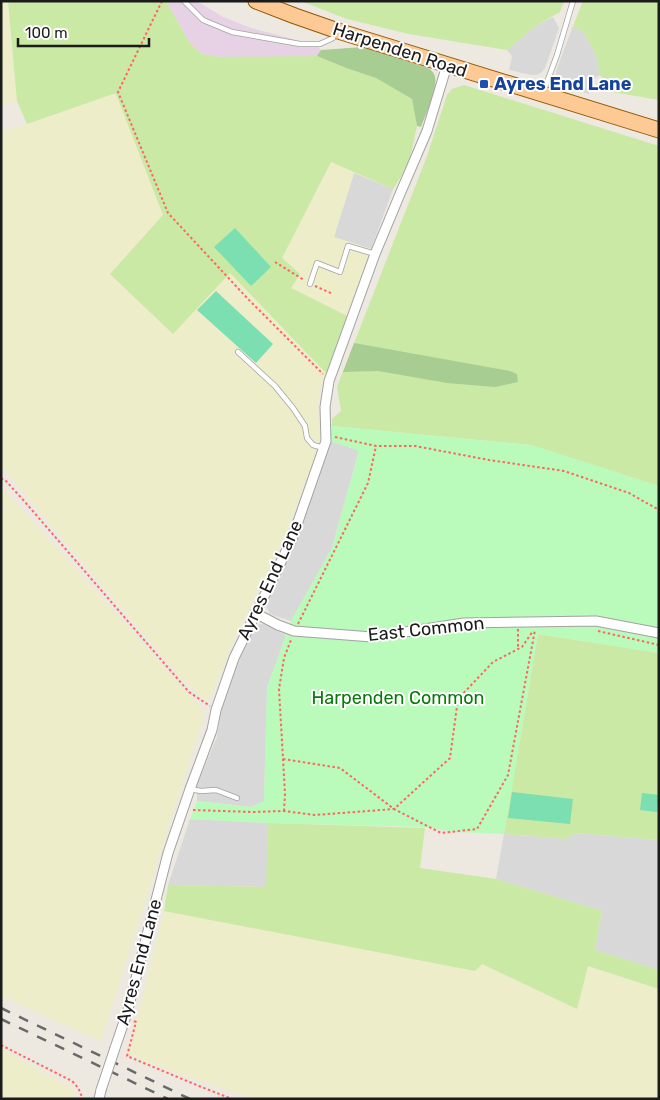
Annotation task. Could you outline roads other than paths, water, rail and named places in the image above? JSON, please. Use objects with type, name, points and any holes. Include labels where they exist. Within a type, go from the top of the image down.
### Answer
[{"type":"main road","name":"Harpenden Road","points":[[256,1],[338,31],[659,130]]},
{"type":"street","name":"Ayres End Lane","points":[[100,1094],[126,1013],[168,853],[182,809],[212,730],[216,710],[234,658],[292,539],[326,441],[325,407],[329,381],[375,254],[427,131],[447,65]]},
{"type":"street","name":"East Common","points":[[255,613],[294,631],[372,637],[464,623],[517,622],[596,621],[659,633]]},
{"type":"lane","points":[[184,1],[203,20],[232,32],[300,44],[320,44],[333,38],[338,31]]},
{"type":"lane","points":[[543,95],[573,1]]},
{"type":"lane","points":[[310,284],[317,263],[340,272],[348,246],[375,254]]},
{"type":"lane","points":[[238,352],[275,386],[293,408],[305,426],[307,438],[313,445],[324,448]]},
{"type":"lane","points":[[190,789],[201,791],[216,790],[237,798]]},
{"type":"railway","points":[[1,1008],[190,1099]]},
{"type":"railway","points":[[1,1019],[168,1099]]},
{"type":"place","name":"Ayres End Lane","points":[[484,84]]},
{"type":"park label","name":"Harpenden Common","points":[[398,698]]}]
